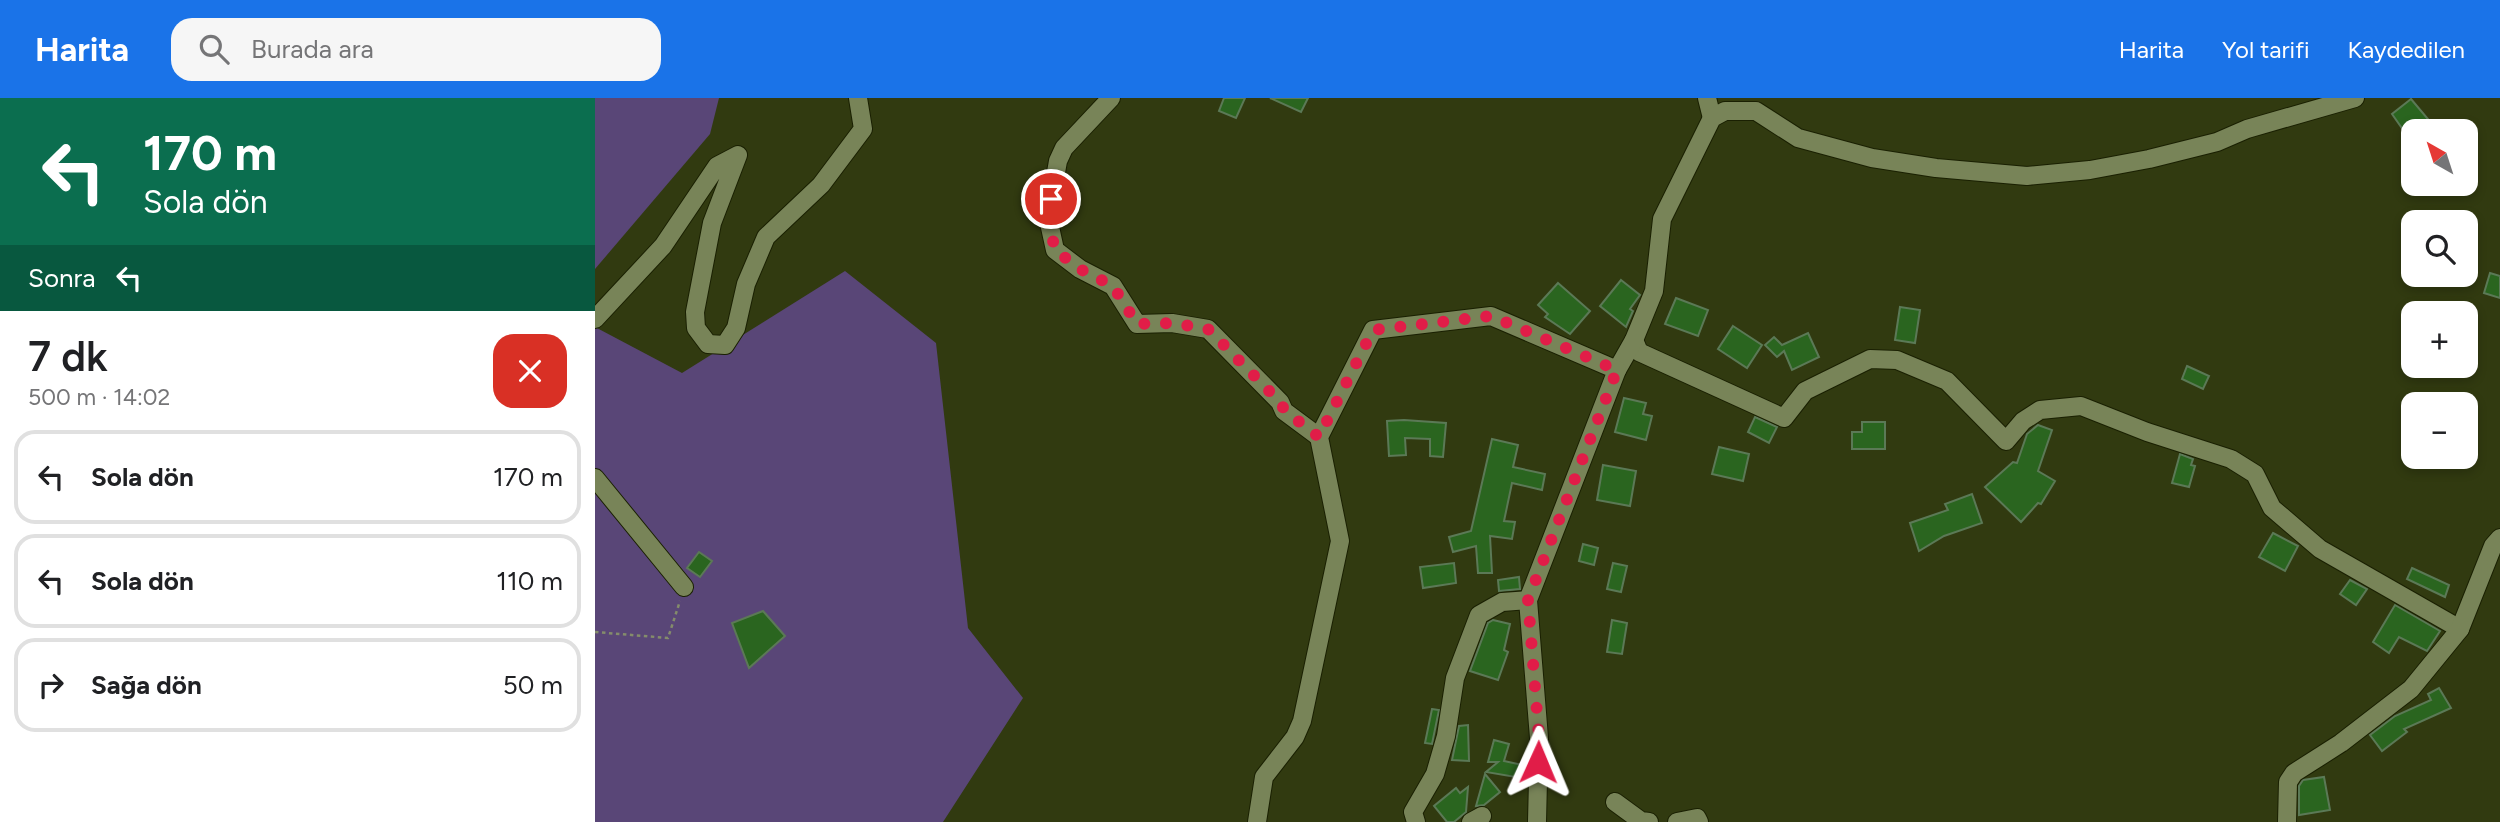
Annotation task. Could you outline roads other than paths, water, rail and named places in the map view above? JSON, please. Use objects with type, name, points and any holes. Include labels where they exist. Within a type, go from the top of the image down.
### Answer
[{"type":"street","points":[[595,319],[663,246],[717,166],[738,155],[712,223],[695,312],[696,328],[708,344],[725,345],[736,328],[746,284],[766,237],[821,185],[863,129],[858,98]]},
{"type":"street","points":[[1111,98],[1064,148],[1058,161],[1048,218],[1055,250],[1080,269],[1113,286],[1137,324],[1172,323],[1208,329],[1280,402],[1285,411],[1319,437]]},
{"type":"street","points":[[1707,98],[1712,118]]},
{"type":"street","points":[[1537,822],[1539,738],[1528,600],[1617,370],[1654,291],[1662,219],[1712,118],[1725,111],[1756,111],[1798,138],[1872,158],[1936,169],[2027,176],[2090,170],[2149,159],[2217,142],[2247,130],[2355,98]]},
{"type":"street","points":[[1257,822],[1264,777],[1295,737],[1302,721],[1339,541],[1319,437],[1373,330],[1491,316],[1617,370]]},
{"type":"street","points":[[1633,340],[1639,352],[1784,418],[1805,391],[1870,359],[1897,360],[1947,381],[2006,441],[2023,421],[2041,410],[2081,406],[2147,432],[2231,459],[2255,474],[2272,508],[2320,549],[2460,629]]},
{"type":"street","points":[[595,478],[684,587]]},
{"type":"street","points":[[2287,822],[2288,782],[2294,773],[2341,743],[2411,689],[2460,629],[2493,546],[2500,538]]},
{"type":"street","points":[[1416,822],[1413,812],[1435,774],[1446,736],[1455,678],[1479,615],[1502,602],[1528,600]]},
{"type":"street","points":[[1615,802],[1641,821],[1649,822]]},
{"type":"street","points":[[1677,822],[1697,818],[1699,822]]}]
